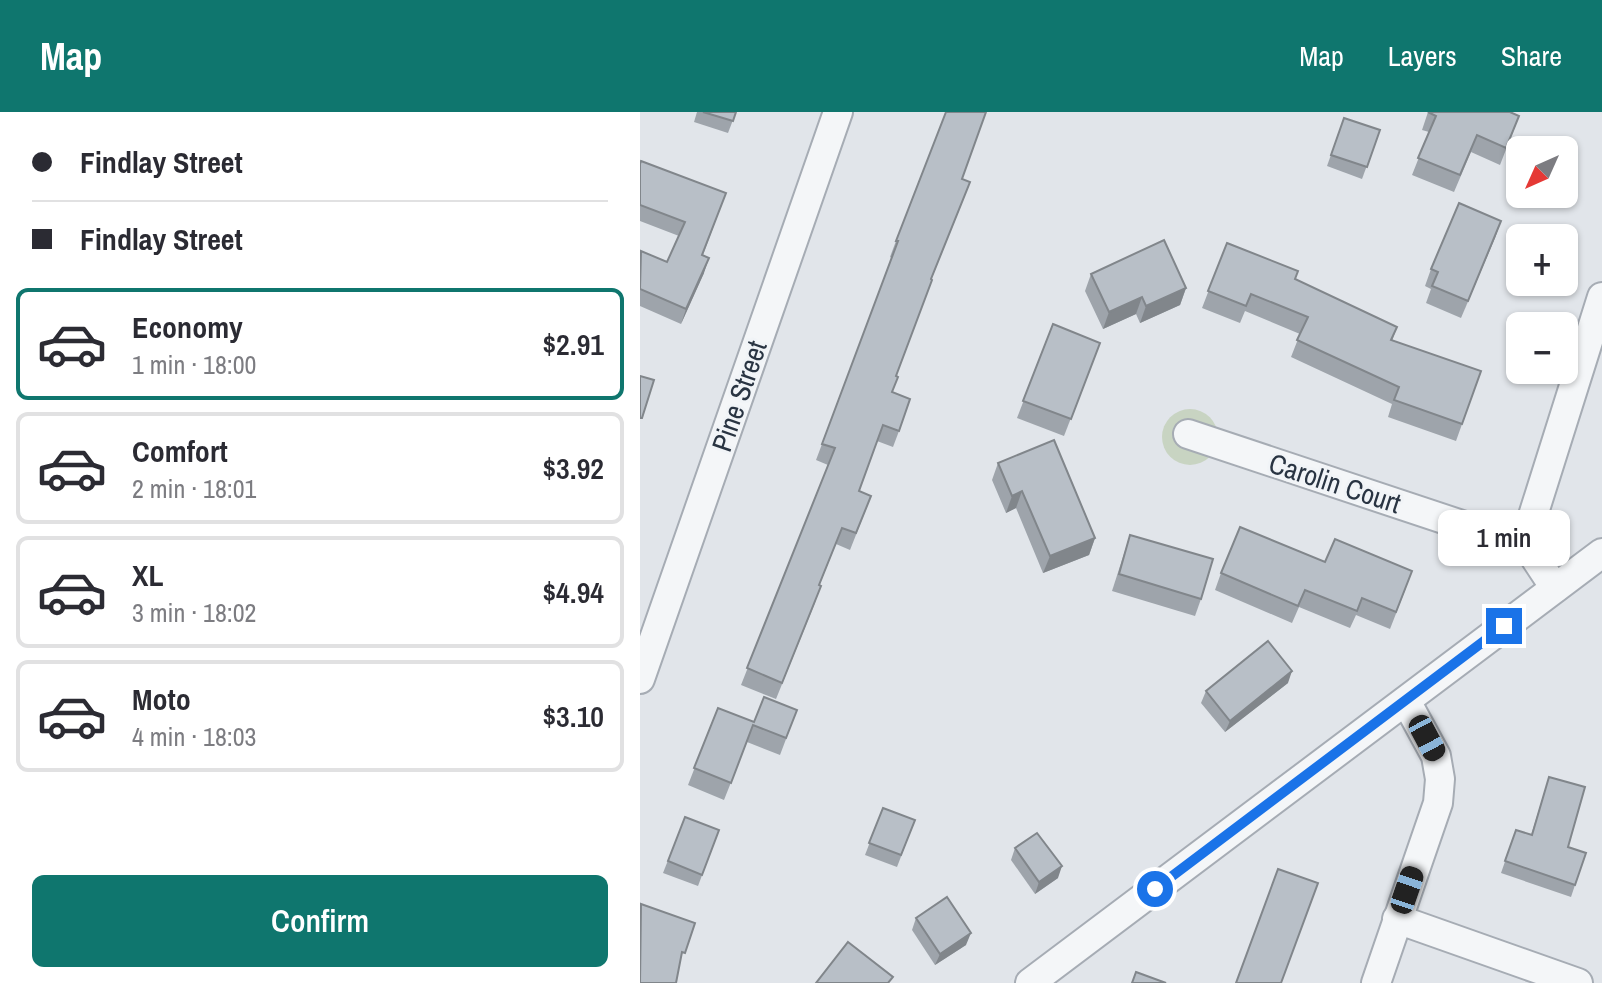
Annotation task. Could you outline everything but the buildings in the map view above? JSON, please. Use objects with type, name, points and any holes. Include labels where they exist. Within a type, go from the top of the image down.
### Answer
[{"type":"street","name":"Pine Street","points":[[640,679],[838,112]]},
{"type":"street","points":[[1555,588],[1528,547],[1531,522],[1602,297]]},
{"type":"street","name":"Carolin Court","points":[[1188,434],[1528,547]]},
{"type":"street","points":[[1030,983],[1602,553]]},
{"type":"street","points":[[1376,983],[1438,803],[1440,779],[1436,756],[1406,701]]},
{"type":"street","points":[[1397,919],[1578,983]]},
{"type":"green space","points":[[1190,409],[1210,417],[1218,437],[1210,457],[1190,465],[1170,457],[1162,437],[1170,417]]},
{"type":"route","points":[[1155,889],[1504,626]]}]
